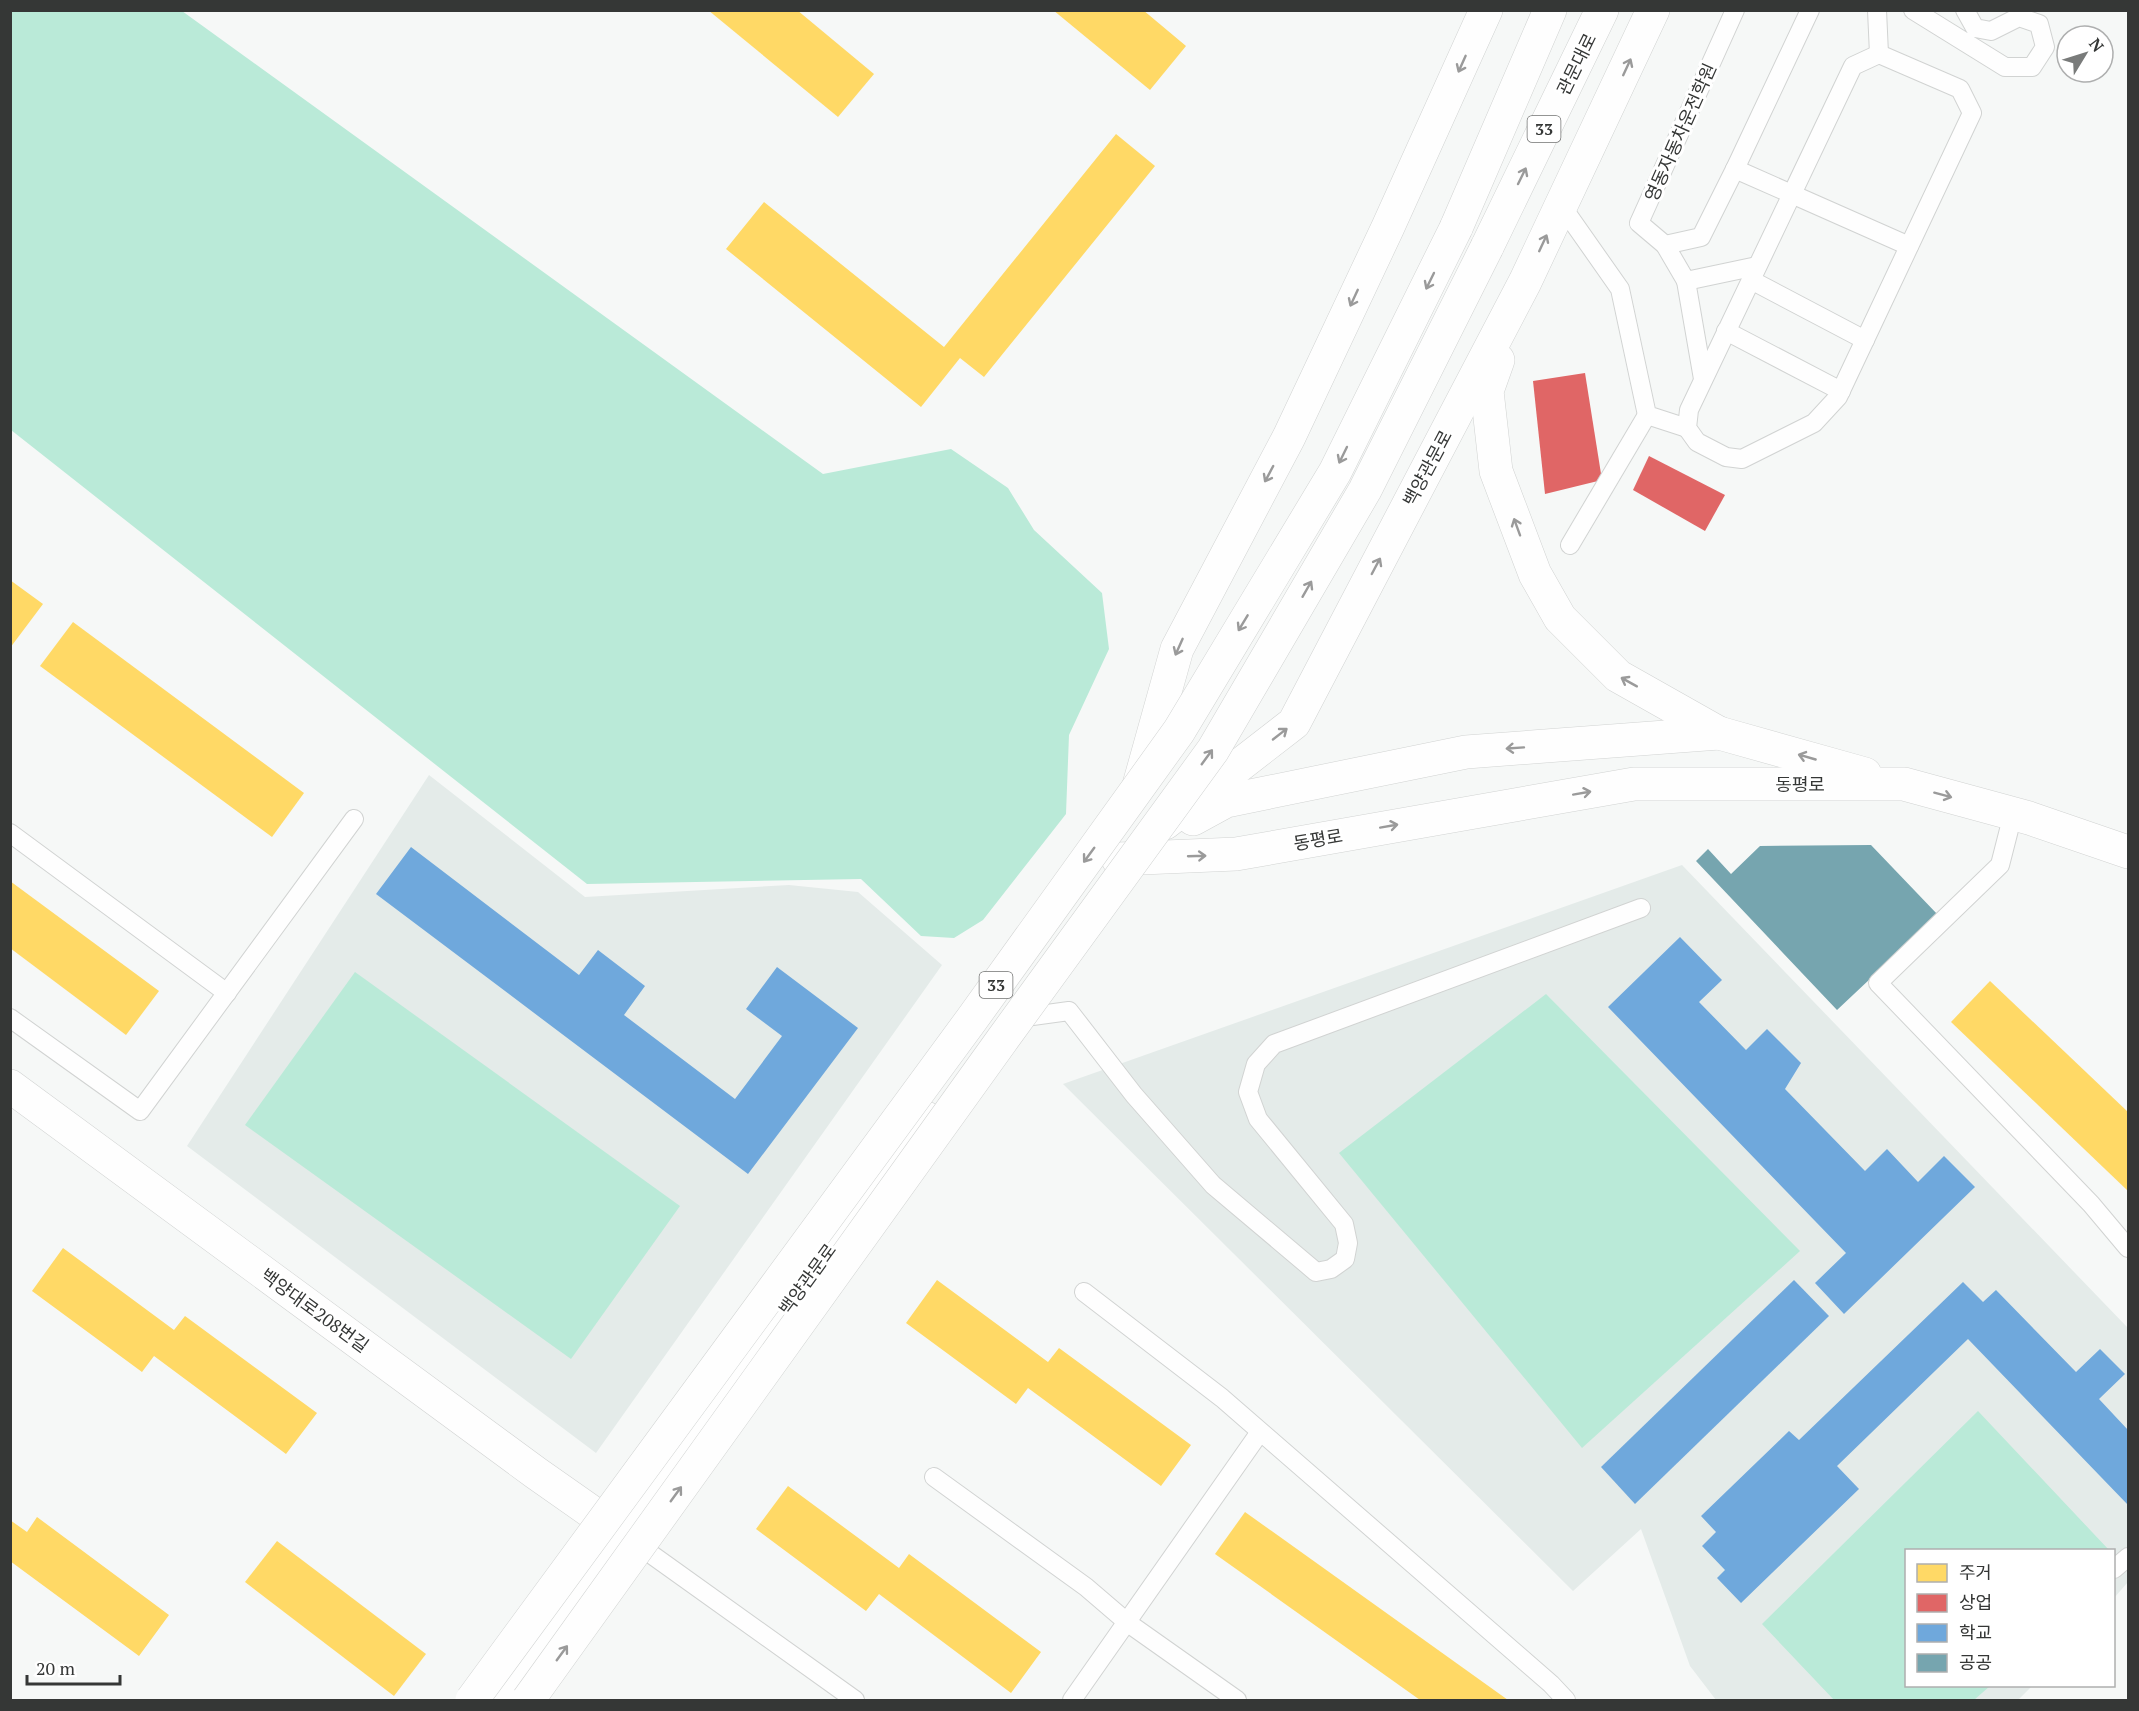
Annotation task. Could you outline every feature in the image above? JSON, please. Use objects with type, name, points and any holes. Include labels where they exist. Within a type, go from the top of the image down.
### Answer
[{"type":"main road","name":"백양관문로","points":[[1118,859],[1177,649],[1289,437],[1388,227],[1486,10]]},
{"type":"main road","name":"33","points":[[472,1701],[972,1019],[1179,731],[1335,472],[1456,228],[1550,10]]},
{"type":"main road","name":"관문대로","points":[[528,1701],[994,1050],[1213,750],[1365,490],[1487,248],[1602,10]]},
{"type":"main road","name":"백양관문로","points":[[498,1701],[620,1532],[1118,859],[1294,723],[1525,282],[1653,10]]},
{"type":"main road","points":[[1525,282],[1487,392],[1496,471],[1535,574],[1560,618],[1618,676],[1719,733],[1904,784]]},
{"type":"main road","points":[[1118,859],[1226,801],[1249,796],[1466,752],[1719,733]]},
{"type":"main road","name":"동평로","points":[[1118,859],[1236,854],[1634,784],[1904,784],[2013,814],[2128,852]]},
{"type":"main road","name":"백양대로208번길","points":[[10,1086],[536,1473],[620,1532]]},
{"type":"lane","name":"영동자동차운전학원","points":[[1703,379],[1686,281],[1665,245],[1639,223],[1735,10]]},
{"type":"lane","points":[[1665,245],[1701,237],[1810,10]]},
{"type":"lane","points":[[1877,10],[1879,54]]},
{"type":"lane","points":[[1913,10],[2005,67],[2032,68],[2045,47],[2039,24],[2019,17],[1991,31],[1975,28],[1965,10]]},
{"type":"lane","points":[[1647,415],[1687,428],[1697,442],[1726,457],[1742,459],[1814,423],[1838,397],[1972,113],[1960,89],[1879,54],[1853,66],[1703,379],[1689,410],[1687,428]]},
{"type":"lane","points":[[1735,169],[1909,246]]},
{"type":"lane","points":[[1561,205],[1620,289],[1647,415],[1570,545]]},
{"type":"lane","points":[[1686,281],[1754,273],[1865,340]]},
{"type":"lane","points":[[1726,331],[1841,391]]},
{"type":"lane","points":[[2013,814],[2000,865],[1878,983],[2091,1204],[2128,1248]]},
{"type":"lane","points":[[10,1018],[140,1111],[354,819]]},
{"type":"lane","points":[[10,833],[227,993]]},
{"type":"lane","points":[[998,1021],[1070,1011],[1134,1095],[1213,1185],[1316,1272],[1331,1269],[1345,1259],[1348,1243],[1344,1224],[1258,1119],[1248,1092],[1256,1064],[1274,1044],[1641,908]]},
{"type":"lane","points":[[1084,1292],[1222,1398],[1551,1684],[1566,1701]]},
{"type":"lane","points":[[1080,1698],[1128,1623],[1260,1432]]},
{"type":"lane","points":[[934,1477],[1086,1587],[1128,1623],[1237,1701]]},
{"type":"lane","points":[[620,1532],[855,1701]]},
{"type":"lane","points":[[2115,1568],[2128,1557]]},
{"type":"shaded area","points":[[429,775],[585,897],[789,885],[858,892],[942,965],[596,1453],[187,1146]]},
{"type":"shaded area","points":[[1682,865],[2128,1328],[2128,1582],[2115,1597],[2115,1549],[1905,1549],[1905,1687],[2031,1687],[2018,1700],[1716,1700],[1690,1666],[1641,1529],[1573,1591],[1063,1084]]},
{"type":"green space","points":[[10,11],[182,11],[823,474],[951,449],[1008,488],[1034,530],[1102,593],[1109,649],[1069,735],[1066,814],[983,920],[954,938],[921,936],[861,879],[587,884],[11,430]]},
{"type":"green space","points":[[355,972],[680,1206],[571,1359],[245,1125]]},
{"type":"green space","points":[[1546,994],[1800,1251],[1582,1448],[1339,1153]]},
{"type":"green space","points":[[1978,1411],[2108,1549],[1905,1549],[1905,1687],[1989,1687],[1974,1700],[1834,1700],[1762,1624]]},
{"type":"building: 주거","points":[[708,10],[797,10],[874,74],[838,117]]},
{"type":"building: 주거","points":[[1053,10],[1143,10],[1186,46],[1150,90]]},
{"type":"building: 주거","points":[[1116,134],[1155,166],[984,377],[960,358],[921,407],[726,249],[764,202],[944,347]]},
{"type":"building: 주거","points":[[10,580],[43,604],[10,648]]},
{"type":"building: 주거","points":[[73,622],[304,793],[272,837],[40,666]]},
{"type":"building: 주거","points":[[10,881],[159,991],[126,1035],[10,948]]},
{"type":"building: 주거","points":[[1990,981],[2128,1112],[2128,1191],[1951,1022]]},
{"type":"building: 주거","points":[[63,1248],[174,1330],[185,1316],[317,1413],[286,1454],[154,1356],[142,1372],[32,1291]]},
{"type":"building: 주거","points":[[937,1280],[1048,1362],[1059,1348],[1191,1445],[1161,1486],[1028,1388],[1016,1404],[906,1323]]},
{"type":"building: 주거","points":[[788,1486],[899,1568],[909,1554],[1041,1652],[1011,1693],[879,1594],[866,1611],[756,1529]]},
{"type":"building: 주거","points":[[1245,1512],[1508,1700],[1420,1700],[1215,1554]]},
{"type":"building: 주거","points":[[37,1517],[169,1615],[139,1656],[10,1561],[10,1520],[27,1532]]},
{"type":"building: 주거","points":[[277,1541],[426,1654],[394,1696],[245,1582]]},
{"type":"building: 상업","points":[[1585,373],[1602,480],[1545,494],[1533,381]]},
{"type":"building: 상업","points":[[1649,456],[1725,495],[1705,531],[1633,490]]},
{"type":"building: 학교","points":[[411,847],[579,975],[598,950],[645,986],[624,1015],[735,1099],[782,1036],[746,1009],[777,967],[858,1028],[748,1174],[376,894]]},
{"type":"building: 학교","points":[[1680,937],[1722,980],[1699,1002],[1746,1050],[1767,1029],[1801,1063],[1785,1089],[1865,1171],[1887,1149],[1918,1182],[1944,1156],[1975,1187],[1844,1314],[1815,1283],[1846,1253],[1608,1007]]},
{"type":"building: 학교","points":[[1794,1280],[1829,1316],[1635,1504],[1601,1467]]},
{"type":"building: 학교","points":[[1963,1282],[1983,1302],[1996,1290],[2076,1372],[2100,1349],[2125,1374],[2099,1399],[2128,1430],[2128,1505],[1968,1339],[1837,1466],[1859,1489],[1741,1603],[1717,1578],[1725,1570],[1702,1546],[1716,1532],[1701,1516],[1789,1431],[1799,1440]]},
{"type":"building: 공공","points":[[1871,845],[1938,915],[1837,1010],[1696,861],[1708,849],[1731,874],[1760,846]]}]
